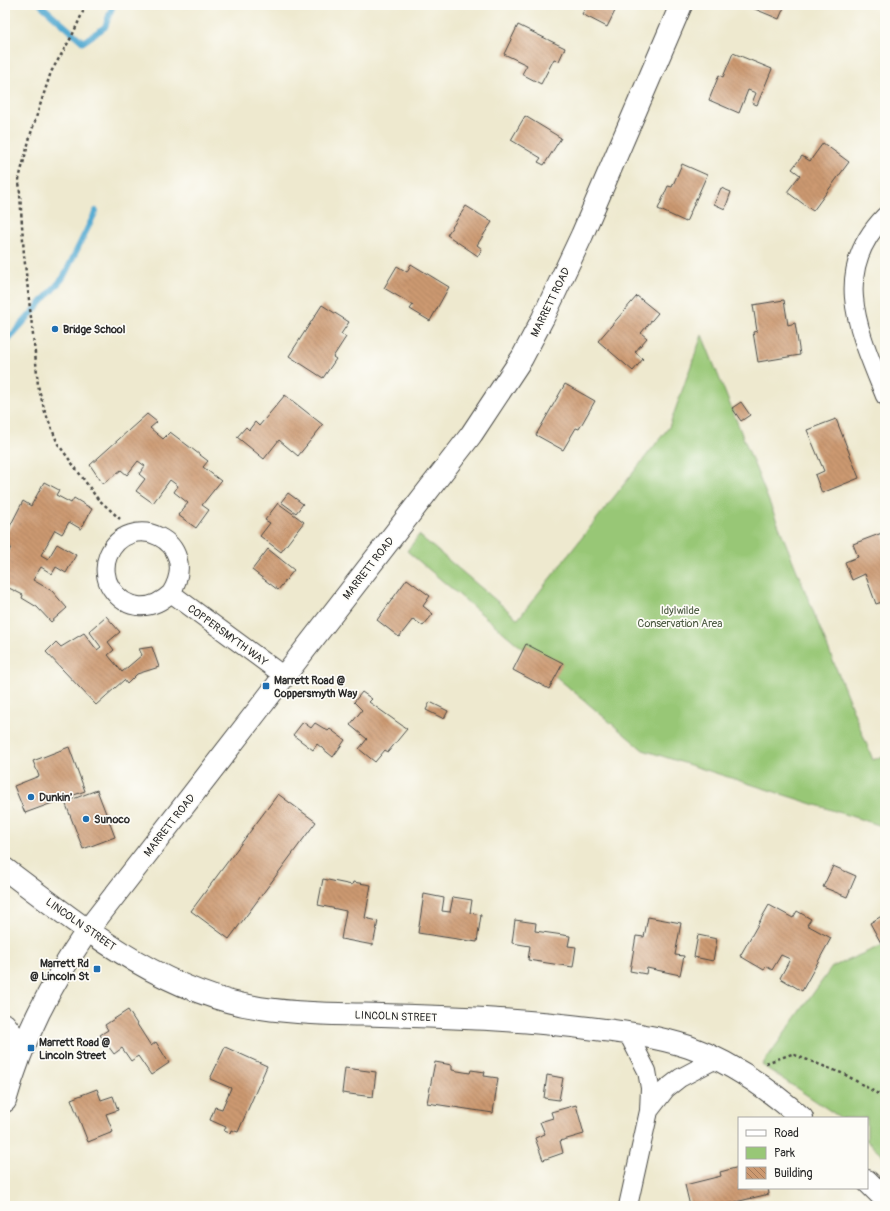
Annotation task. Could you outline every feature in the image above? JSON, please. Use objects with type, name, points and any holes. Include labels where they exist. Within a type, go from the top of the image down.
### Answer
[{"type":"main road","name":"MARRETT ROAD","points":[[5,1101],[22,1047],[38,1011],[69,958],[87,931],[471,435],[522,358],[543,318],[582,235],[681,5]]},
{"type":"main road","name":"LINCOLN STREET","points":[[5,869],[87,931],[155,972],[219,998],[260,1008],[322,1013],[509,1020],[627,1032],[690,1048],[716,1059],[772,1093],[801,1117]]},
{"type":"main road","points":[[5,1025],[22,1047],[5,1059]]},
{"type":"main road","points":[[868,1182],[885,1200]]},
{"type":"street","points":[[885,216],[873,228],[861,248],[855,271],[853,295],[856,317],[885,396]]},
{"type":"street","points":[[142,532],[154,534],[164,539],[173,548],[178,559],[180,571],[178,583],[171,593],[162,601],[144,606],[126,603],[116,595],[109,585],[106,573],[106,561],[111,549],[119,540],[130,534],[142,532]]},
{"type":"street","name":"COPPERSMYTH WAY","points":[[171,593],[284,676]]},
{"type":"street","points":[[627,1032],[639,1052],[647,1071],[650,1088],[649,1111],[628,1206]]},
{"type":"street","points":[[649,1111],[666,1089],[680,1078],[716,1059]]},
{"type":"path","points":[[86,5],[72,36],[50,72],[30,133],[19,178],[24,255],[38,386],[45,412],[58,444],[97,498],[121,519],[130,534]]},
{"type":"path","points":[[738,1071],[792,1054],[844,1074],[885,1098]]},
{"type":"green space","name":"Idylwilde Conservation Area","points":[[702,335],[873,760],[885,755],[885,827],[643,750],[407,551],[419,535],[518,619],[669,427]]},
{"type":"green space","points":[[885,944],[885,1157],[868,1142],[868,1117],[840,1117],[762,1065],[832,967]]},
{"type":"building","points":[[587,5],[618,5],[607,27],[582,14]]},
{"type":"building","points":[[750,5],[785,5],[779,19],[750,7]]},
{"type":"building","points":[[518,25],[565,48],[559,61],[554,59],[541,84],[522,74],[527,65],[504,54]]},
{"type":"building","points":[[733,53],[772,69],[757,105],[752,103],[756,93],[748,90],[739,113],[709,100],[719,75],[723,77]]},
{"type":"building","points":[[525,116],[561,138],[544,165],[538,162],[541,158],[511,140]]},
{"type":"building","points":[[823,143],[849,162],[813,211],[787,192],[800,175],[792,169],[802,156],[810,161]]},
{"type":"building","points":[[682,164],[707,175],[686,222],[658,209],[668,186],[672,187]]},
{"type":"building","points":[[721,188],[731,192],[725,209],[714,204]]},
{"type":"building","points":[[466,206],[492,222],[477,245],[482,249],[478,256],[447,235]]},
{"type":"building","points":[[411,264],[449,287],[430,321],[410,309],[413,305],[384,288],[397,266],[407,272]]},
{"type":"building","points":[[637,296],[658,313],[641,333],[647,338],[635,352],[643,359],[633,371],[598,341]]},
{"type":"building","points":[[784,300],[788,325],[795,323],[800,355],[758,362],[753,332],[757,331],[753,305]]},
{"type":"building","points":[[322,305],[349,322],[341,334],[346,337],[333,357],[336,359],[323,378],[289,356]]},
{"type":"building","points":[[565,384],[595,401],[579,429],[576,428],[563,450],[536,435]]},
{"type":"building","points":[[285,395],[323,425],[298,456],[279,440],[264,459],[237,437],[246,427],[249,430],[255,422],[259,426]]},
{"type":"building","points":[[741,402],[750,415],[741,421],[732,408]]},
{"type":"building","points":[[147,414],[157,422],[150,428],[163,439],[170,432],[208,461],[203,467],[221,481],[202,505],[209,510],[196,528],[178,515],[188,503],[174,492],[178,486],[170,480],[153,503],[136,491],[145,479],[139,474],[145,466],[138,461],[127,475],[121,470],[103,484],[90,465]]},
{"type":"building","points":[[836,419],[859,478],[822,493],[815,475],[824,471],[807,430]]},
{"type":"building","points":[[44,482],[59,490],[56,495],[71,503],[74,498],[92,509],[81,529],[69,522],[62,534],[55,530],[41,555],[48,559],[57,544],[76,555],[66,573],[56,567],[52,574],[41,567],[33,580],[52,591],[67,608],[51,622],[37,607],[22,598],[23,595],[5,586],[5,560],[11,547],[5,545],[5,536],[23,501],[31,506]]},
{"type":"building","points":[[288,493],[303,504],[296,513],[281,502]]},
{"type":"building","points":[[278,503],[304,522],[281,552],[260,536],[270,523],[265,520]]},
{"type":"building","points":[[882,533],[885,540],[885,601],[876,604],[865,574],[852,580],[845,562],[858,557],[853,544]]},
{"type":"building","points":[[268,549],[294,570],[278,590],[252,570]]},
{"type":"building","points":[[407,579],[430,596],[423,606],[433,614],[423,626],[413,619],[399,637],[377,620]]},
{"type":"building","points":[[106,616],[120,632],[108,642],[114,650],[108,655],[122,672],[142,655],[139,649],[152,647],[159,667],[137,674],[127,684],[124,680],[96,705],[46,652],[56,642],[61,647],[84,633],[97,650],[101,647],[89,631]]},
{"type":"building","points":[[526,644],[563,663],[549,689],[513,670]]},
{"type":"building","points":[[362,692],[372,699],[369,702],[407,729],[388,752],[385,750],[375,762],[359,749],[367,739],[350,725],[362,710],[354,702]]},
{"type":"building","points":[[430,702],[448,711],[444,719],[426,710]]},
{"type":"building","points":[[303,722],[311,728],[315,723],[328,731],[330,729],[345,740],[333,757],[317,744],[313,750],[293,735]]},
{"type":"building","points":[[69,747],[85,791],[25,813],[14,786],[39,776],[33,761]]},
{"type":"building","points":[[97,790],[115,837],[83,849],[65,802]]},
{"type":"building","points":[[278,794],[316,822],[229,939],[191,911]]},
{"type":"building","points":[[833,866],[856,876],[847,897],[823,887]]},
{"type":"building","points":[[323,879],[352,885],[353,882],[371,885],[365,918],[378,921],[373,945],[341,939],[346,911],[318,905]]},
{"type":"building","points":[[424,894],[444,898],[442,911],[450,912],[453,897],[472,900],[470,913],[481,915],[477,942],[418,933]]},
{"type":"building","points":[[769,905],[793,918],[797,911],[811,919],[807,925],[831,938],[802,991],[780,978],[790,959],[781,955],[772,970],[766,966],[764,970],[740,956]]},
{"type":"building","points":[[885,914],[885,940],[881,943],[870,923]]},
{"type":"building","points":[[648,917],[681,923],[675,955],[684,956],[680,975],[647,968],[646,974],[630,971],[636,936],[644,937]]},
{"type":"building","points":[[515,920],[536,923],[535,931],[570,936],[568,946],[576,947],[573,967],[528,960],[530,946],[512,943]]},
{"type":"building","points":[[698,935],[717,939],[713,961],[694,957]]},
{"type":"building","points":[[128,1010],[151,1046],[156,1042],[169,1063],[151,1075],[138,1056],[131,1061],[122,1048],[114,1054],[100,1035],[108,1030],[105,1025]]},
{"type":"building","points":[[225,1047],[267,1066],[238,1132],[231,1130],[230,1133],[224,1131],[226,1127],[210,1120],[215,1107],[222,1109],[231,1088],[210,1079]]},
{"type":"building","points":[[435,1062],[452,1065],[452,1070],[470,1073],[471,1070],[485,1072],[484,1076],[498,1078],[493,1113],[427,1103]]},
{"type":"building","points":[[345,1068],[376,1072],[373,1097],[342,1093]]},
{"type":"building","points":[[547,1075],[563,1078],[559,1100],[544,1098]]},
{"type":"building","points":[[97,1089],[101,1100],[113,1096],[118,1110],[106,1114],[113,1132],[88,1142],[71,1099]]},
{"type":"building","points":[[576,1105],[584,1134],[560,1141],[563,1153],[543,1160],[535,1138],[545,1134],[540,1122],[553,1118],[551,1112]]},
{"type":"building","points":[[738,1167],[738,1189],[768,1189],[769,1194],[719,1206],[690,1206],[685,1185],[721,1176],[720,1172]]},
{"type":"waterway","points":[[41,5],[83,42],[105,27],[113,5]]},
{"type":"waterway","points":[[5,343],[63,278],[96,211]]},
{"type":"place","name":"Bridge School","points":[[55,329]]},
{"type":"place","name":"Marrett Road @ Coppersmyth Way","points":[[266,686]]},
{"type":"place","name":"Dunkin'","points":[[31,797]]},
{"type":"place","name":"Sunoco","points":[[86,819]]},
{"type":"place","name":"Marrett Rd @ Lincoln St","points":[[97,969]]},
{"type":"place","name":"Marrett Road @ Lincoln Street","points":[[31,1048]]}]
